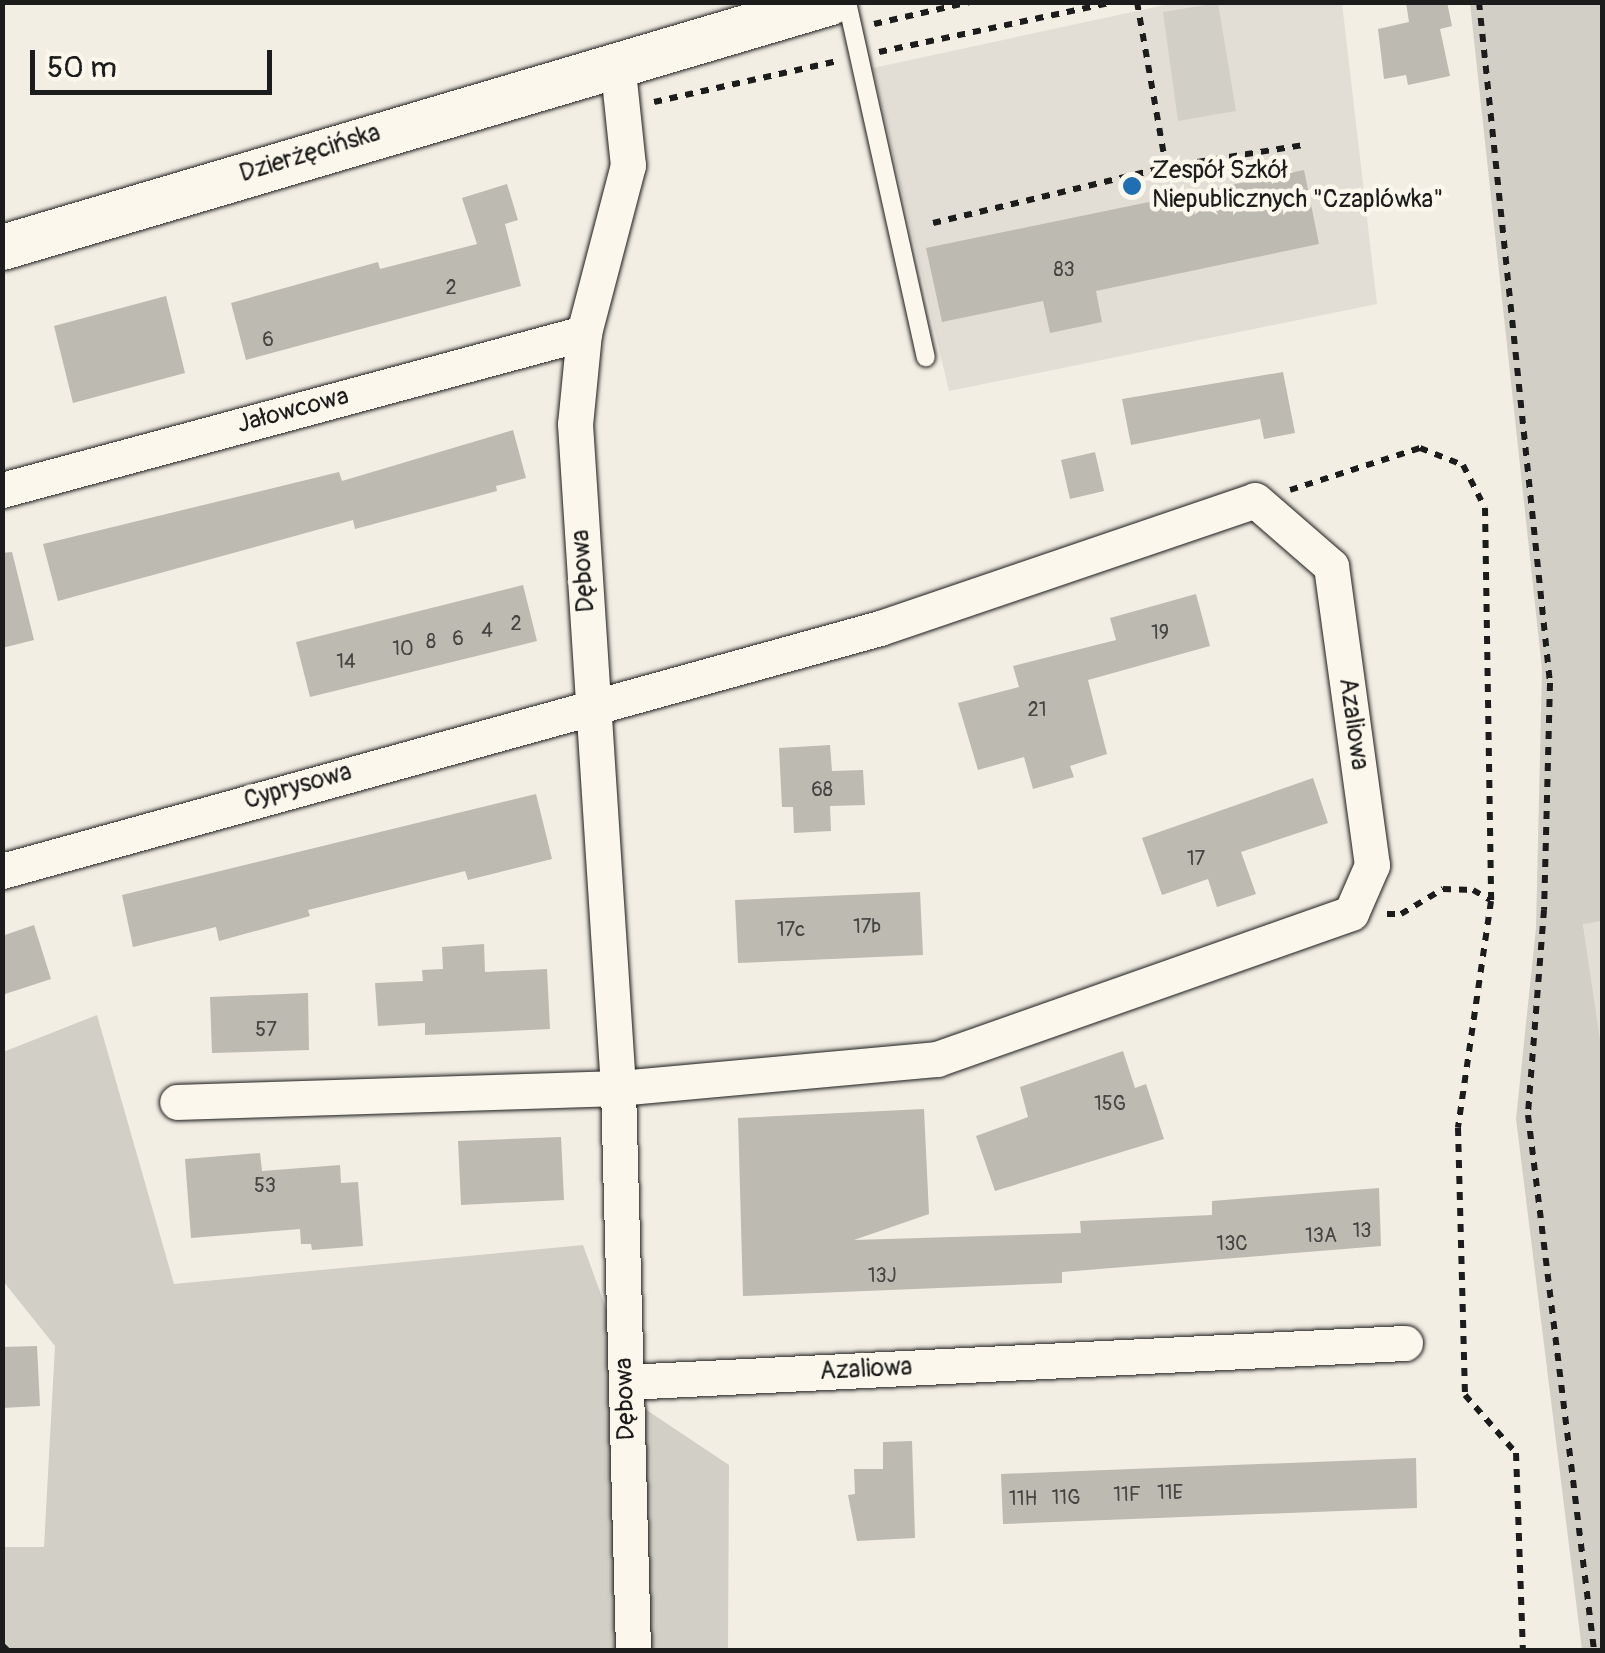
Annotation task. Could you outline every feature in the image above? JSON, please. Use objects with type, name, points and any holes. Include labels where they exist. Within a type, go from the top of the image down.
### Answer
[{"type":"street","name":"Dzierżęcińska","points":[[2,247],[617,61],[830,2]]},
{"type":"street","name":"Dębowa","points":[[617,61],[628,165],[584,333],[574,424],[618,1088],[633,1650]]},
{"type":"street","name":"Jałowcowa","points":[[2,490],[584,333]]},
{"type":"street","points":[[593,703],[880,628],[1255,500]]},
{"type":"street","name":"Azaliowa","points":[[1255,500],[1331,566],[1372,864],[1351,912]]},
{"type":"street","name":"Cyprysowa","points":[[2,871],[593,703]]},
{"type":"street","points":[[177,1102],[618,1088],[937,1059],[1351,912]]},
{"type":"street","name":"Azaliowa","points":[[626,1382],[1405,1343]]},
{"type":"lane","points":[[847,2],[869,54],[926,357]]},
{"type":"path","points":[[869,54],[870,25],[970,2]]},
{"type":"path","points":[[623,108],[1114,2]]},
{"type":"path","points":[[1138,2],[1166,167]]},
{"type":"path","points":[[1479,2],[1550,683],[1544,910],[1528,1115],[1594,1650]]},
{"type":"path","points":[[933,223],[1166,167],[1304,146]]},
{"type":"path","points":[[1255,500],[1420,448],[1463,465],[1485,508],[1492,901],[1458,1128],[1465,1395],[1516,1453],[1523,1650]]},
{"type":"path","points":[[1351,912],[1401,914],[1443,889],[1473,890],[1492,901]]},
{"type":"shaded area","name":"Zespół Szkół Niepublicznych \"Czaplówka\"","points":[[1174,3],[1342,3],[1377,304],[949,391],[873,68]]},
{"type":"shaded area","points":[[1218,3],[1236,111],[1178,121],[1163,12]]},
{"type":"shaded area","points":[[1470,3],[1602,3],[1602,921],[1583,924],[1602,1052],[1602,1650],[1582,1650],[1516,1119],[1536,928],[1542,669]]},
{"type":"shaded area","points":[[1602,921],[1602,1052],[1583,923]]},
{"type":"shaded area","points":[[97,1015],[174,1284],[583,1245],[642,1407],[729,1465],[728,1650],[3,1650],[3,1547],[44,1547],[55,1346],[3,1281],[3,1052]]},
{"type":"building","points":[[1406,2],[1447,2],[1452,26],[1440,29],[1450,76],[1408,85],[1406,75],[1384,79],[1378,29],[1409,22]]},
{"type":"building","name":"Zespół Szkół Niepublicznych \"Czaplówka\"","points":[[1304,170],[1319,244],[1096,291],[1102,322],[1050,333],[1043,301],[942,322],[926,248]]},
{"type":"building","points":[[507,184],[518,220],[505,224],[521,286],[246,360],[231,303],[378,262],[380,269],[477,244],[462,198]]},
{"type":"building","points":[[166,296],[185,373],[73,403],[54,326]]},
{"type":"building","points":[[1283,372],[1295,433],[1264,439],[1260,419],[1131,445],[1122,399]]},
{"type":"building","points":[[513,430],[526,478],[496,486],[497,491],[355,529],[353,520],[58,601],[43,544],[339,472],[342,481]]},
{"type":"building","points":[[1095,452],[1104,491],[1070,499],[1061,460]]},
{"type":"building","points":[[12,552],[34,640],[2,648],[2,553]]},
{"type":"building","points":[[523,585],[537,641],[310,697],[296,642]]},
{"type":"building","points":[[1196,594],[1210,646],[1088,680],[1107,754],[1070,766],[1074,777],[1033,789],[1024,757],[978,770],[958,703],[1019,687],[1013,666],[1116,640],[1110,618]]},
{"type":"building","points":[[830,745],[832,771],[863,770],[865,805],[830,806],[831,831],[794,833],[793,807],[782,807],[779,748]]},
{"type":"building","points":[[1313,778],[1328,823],[1241,852],[1256,894],[1217,907],[1208,879],[1162,895],[1142,838]]},
{"type":"building","points":[[536,794],[552,859],[468,880],[465,871],[308,910],[310,916],[219,941],[216,927],[133,947],[122,895]]},
{"type":"building","points":[[920,892],[923,955],[738,963],[735,900]]},
{"type":"building","points":[[34,925],[51,979],[2,995],[2,936]]},
{"type":"building","points":[[484,944],[485,972],[547,969],[550,1029],[425,1035],[425,1023],[378,1026],[375,983],[423,981],[422,970],[443,969],[442,947]]},
{"type":"building","points":[[308,993],[309,1050],[212,1053],[210,997]]},
{"type":"building","points":[[1123,1051],[1135,1088],[1146,1084],[1164,1139],[995,1191],[976,1136],[1028,1117],[1020,1087]]},
{"type":"building","points":[[924,1109],[929,1214],[854,1240],[1081,1233],[1080,1221],[1212,1215],[1212,1201],[1379,1188],[1381,1246],[1062,1272],[1062,1283],[743,1296],[738,1118]]},
{"type":"building","points":[[561,1137],[564,1200],[461,1205],[458,1141]]},
{"type":"building","points":[[260,1153],[262,1171],[340,1165],[341,1183],[358,1182],[363,1246],[312,1250],[311,1244],[301,1244],[300,1229],[191,1238],[185,1159]]},
{"type":"building","points":[[37,1346],[40,1406],[2,1408],[2,1347]]},
{"type":"building","points":[[912,1441],[915,1538],[857,1541],[848,1495],[855,1494],[854,1469],[883,1469],[883,1442]]},
{"type":"building","points":[[1416,1458],[1417,1508],[1003,1524],[1001,1474]]},
{"type":"place","name":"Zespół Szkół Niepublicznych \"Czaplówka\"","points":[[1132,186]]}]
